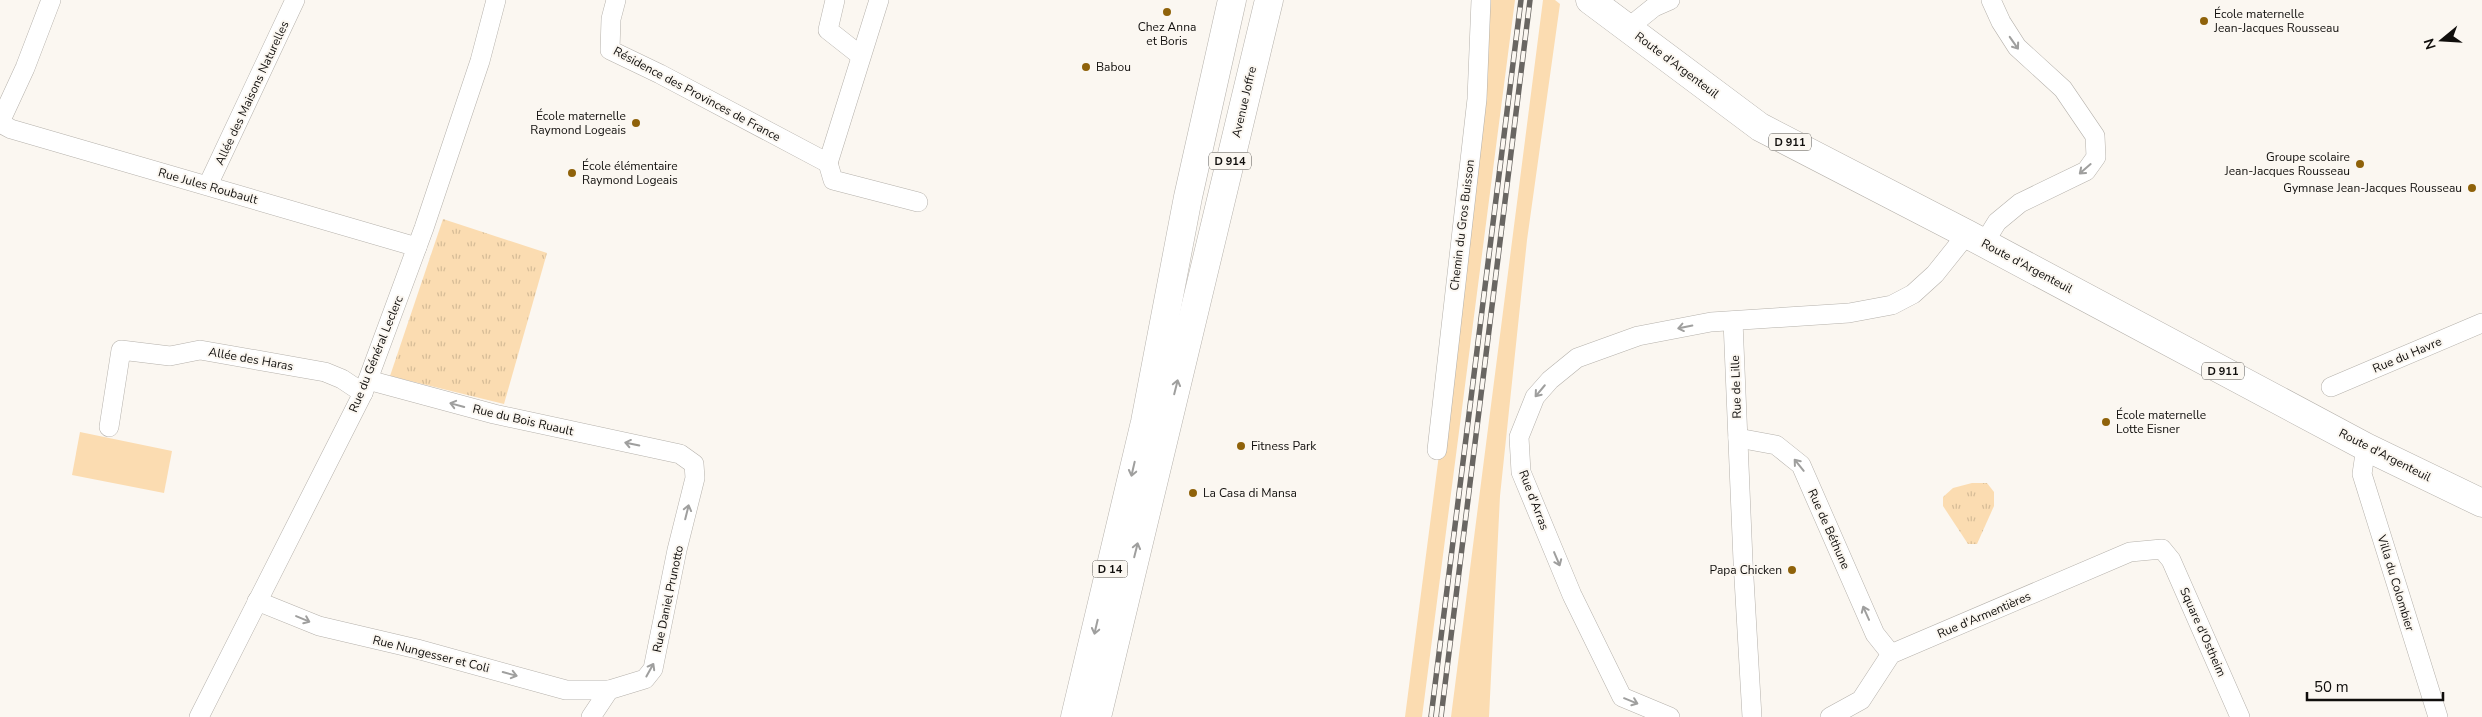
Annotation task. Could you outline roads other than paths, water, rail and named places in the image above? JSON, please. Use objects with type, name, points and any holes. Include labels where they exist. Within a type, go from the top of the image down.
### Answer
[{"type":"main road","name":"Avenue Joffre","points":[[1154,428],[1166,314],[1188,197],[1232,0]]},
{"type":"main road","name":"Avenue Joffre","points":[[1166,314],[1195,214],[1244,0]]},
{"type":"main road","name":"Avenue Joffre","points":[[1250,55],[1254,0]]},
{"type":"main road","name":"Avenue Joffre","points":[[1154,428],[1192,321],[1250,55],[1269,0]]},
{"type":"main road","name":"Route d'Argenteuil","points":[[1590,0],[1760,127],[2366,447],[2482,503]]},
{"type":"main road","name":"D 14","points":[[1075,717],[1154,428]]},
{"type":"main road","points":[[1097,717],[1154,428]]},
{"type":"street","points":[[0,123],[25,68],[51,0]]},
{"type":"street","name":"Allée des Maisons Naturelles","points":[[208,185],[295,0]]},
{"type":"street","name":"Rue du Général Leclerc","points":[[199,717],[366,387],[417,247],[480,61],[496,0]]},
{"type":"street","name":"Résidence des Provinces de France","points":[[616,0],[611,19],[610,50],[660,74],[828,162]]},
{"type":"street","points":[[835,0],[828,30],[861,56]]},
{"type":"street","points":[[879,0],[828,162],[833,180],[918,202]]},
{"type":"street","name":"Chemin du Gros Buisson","points":[[1437,450],[1477,99],[1481,0]]},
{"type":"street","points":[[1628,28],[1654,7],[1670,0]]},
{"type":"street","points":[[1733,321],[1849,313],[1892,305],[1913,294],[1975,239],[2020,203],[2086,171],[2096,157],[2095,136],[2063,89],[2017,47],[2001,22],[1991,0]]},
{"type":"street","name":"Rue Jules Roubault","points":[[0,123],[10,129],[417,247]]},
{"type":"street","name":"Rue de Lille","points":[[1733,321],[1752,717]]},
{"type":"street","name":"Rue d'Arras","points":[[1670,717],[1622,697],[1572,595],[1521,472],[1519,437],[1535,397],[1550,380],[1577,358],[1638,336],[1711,322],[1733,321]]},
{"type":"street","name":"Rue du Havre","points":[[2332,387],[2482,323]]},
{"type":"street","name":"Allée des Haras","points":[[109,427],[121,350],[170,356],[200,350],[317,370],[366,387]]},
{"type":"street","name":"Rue du Bois Ruault","points":[[366,387],[680,454]]},
{"type":"street","name":"Rue de Béthune","points":[[1738,438],[1776,445],[1801,465],[1875,634],[1891,654]]},
{"type":"street","name":"Villa du Colombier","points":[[2366,447],[2362,474],[2438,717]]},
{"type":"street","name":"Rue Daniel Prunotto","points":[[609,690],[645,679],[653,669],[677,550],[695,478],[694,464],[680,454]]},
{"type":"street","name":"Rue d'Armentières","points":[[1891,654],[2130,552],[2162,549]]},
{"type":"street","name":"Square d'Ostheim","points":[[2162,549],[2171,560],[2240,717]]},
{"type":"street","name":"Rue Nungesser et Coli","points":[[258,601],[320,626],[417,649],[566,690],[609,690]]},
{"type":"street","points":[[1830,717],[1861,700],[1891,654]]},
{"type":"street","points":[[591,717],[609,690]]},
{"type":"railway","points":[[1431,717],[1521,0]]},
{"type":"railway","points":[[1441,717],[1530,0]]},
{"type":"place","name":"Chez Anna et Boris","points":[[1167,12]]},
{"type":"place","name":"École maternelle Jean-Jacques Rousseau","points":[[2204,21]]},
{"type":"place","name":"Babou","points":[[1086,67]]},
{"type":"place","name":"École maternelle Raymond Logeais","points":[[636,123]]},
{"type":"place","name":"Groupe scolaire Jean-Jacques Rousseau","points":[[2360,164]]},
{"type":"place","name":"École élémentaire Raymond Logeais","points":[[572,173]]},
{"type":"place","name":"Gymnase Jean-Jacques Rousseau","points":[[2472,188]]},
{"type":"place","name":"École maternelle Lotte Eisner","points":[[2106,422]]},
{"type":"place","name":"Fitness Park","points":[[1241,446]]},
{"type":"place","name":"La Casa di Mansa","points":[[1193,493]]},
{"type":"place","name":"Papa Chicken","points":[[1792,570]]}]
